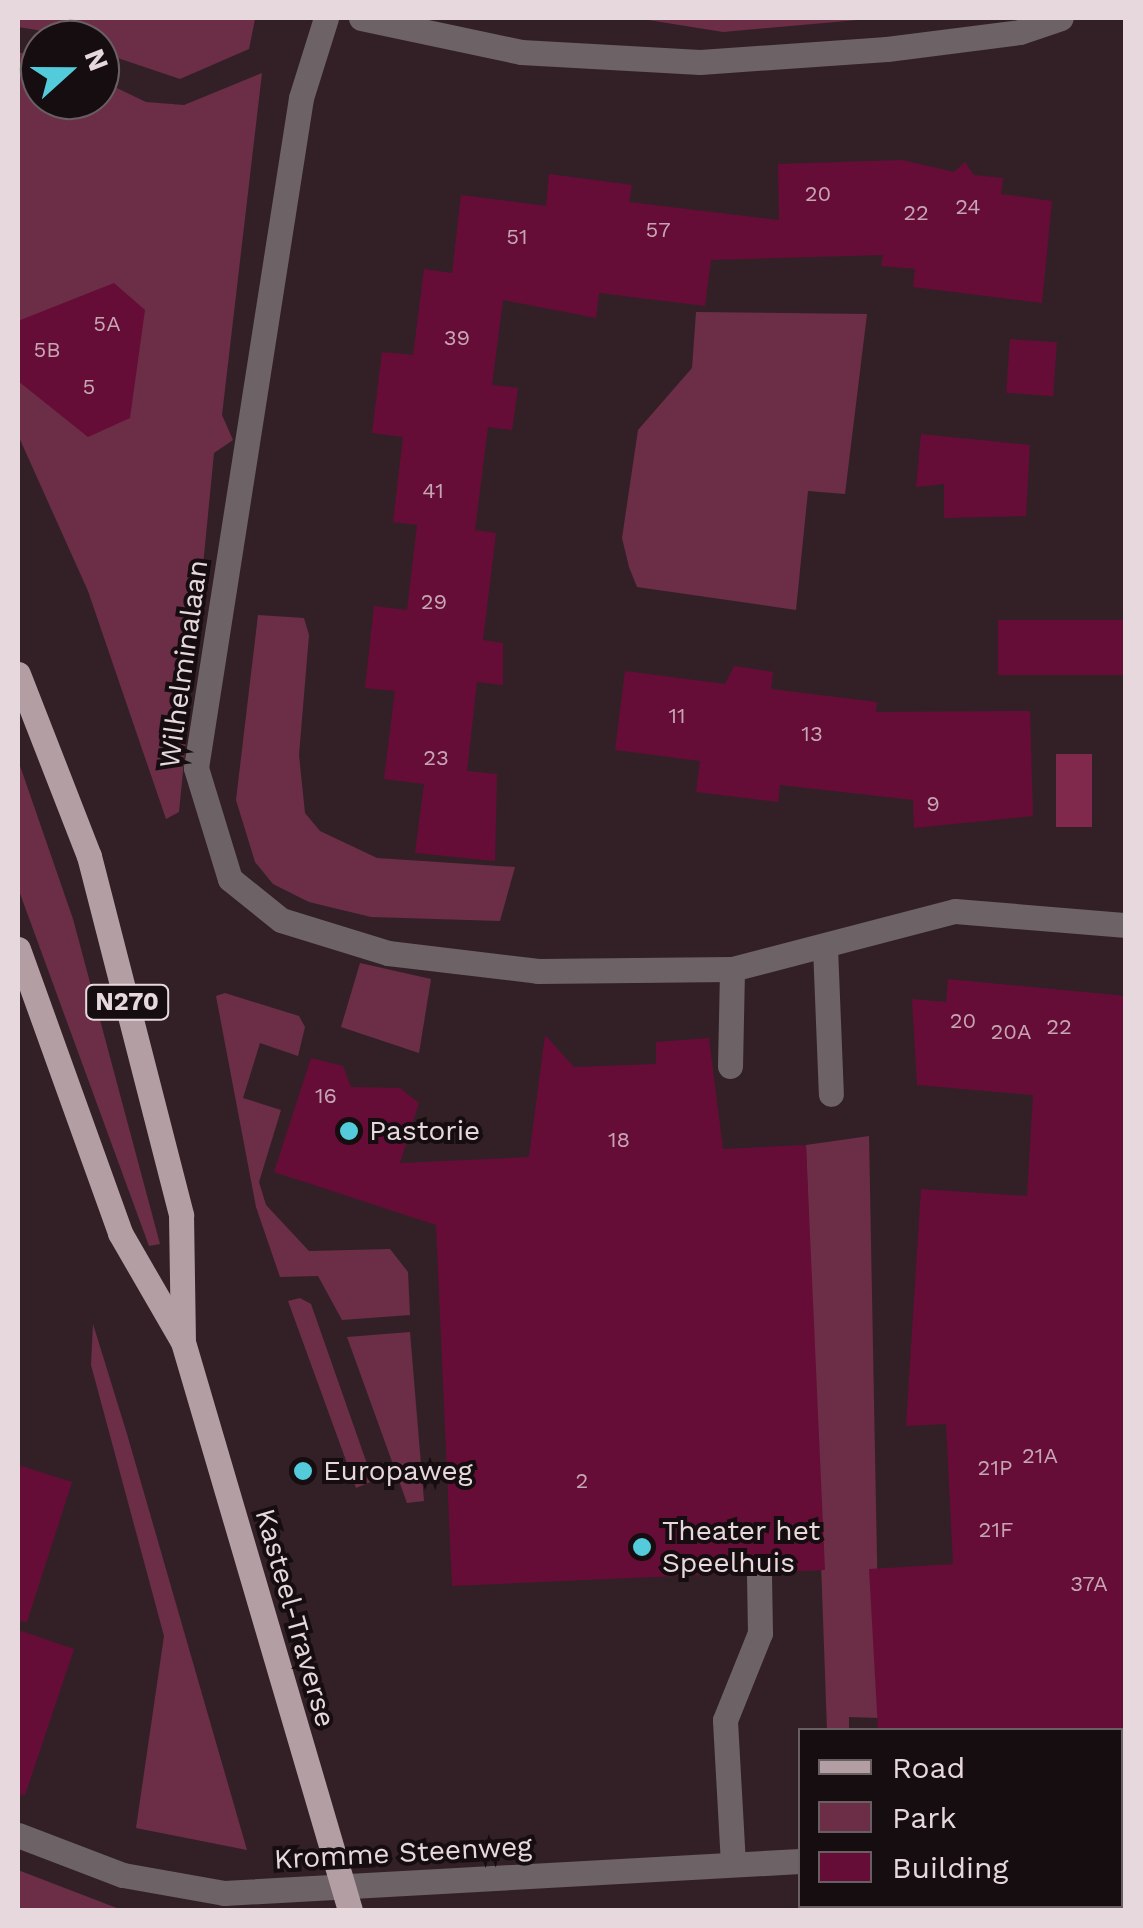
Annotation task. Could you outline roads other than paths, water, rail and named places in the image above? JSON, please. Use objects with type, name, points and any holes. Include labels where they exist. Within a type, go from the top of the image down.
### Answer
[{"type":"main road","name":"Kasteel-Traverse","points":[[18,674],[90,856],[181,1216],[183,1342]]},
{"type":"main road","name":"Kasteel-Traverse","points":[[18,950],[120,1234],[183,1342],[350,1910]]},
{"type":"street","name":"Wilhelminalaan","points":[[326,18],[301,98],[196,768],[204,820],[230,879],[281,920],[388,953],[538,970],[732,969],[955,911],[1126,926]]},
{"type":"street","points":[[361,18],[521,52],[700,62],[906,46],[1061,18]]},
{"type":"street","points":[[825,947],[831,1094]]},
{"type":"street","points":[[730,1066],[732,969]]},
{"type":"street","points":[[733,1864],[725,1720],[760,1633],[760,1575]]},
{"type":"street","name":"Kromme Steenweg","points":[[18,1835],[123,1876],[227,1902],[798,1862]]},
{"type":"place","name":"Pastorie","points":[[349,1131]]},
{"type":"place","name":"Europaweg","points":[[303,1471]]},
{"type":"place","name":"Theater het Speelhuis","points":[[642,1547]]}]
